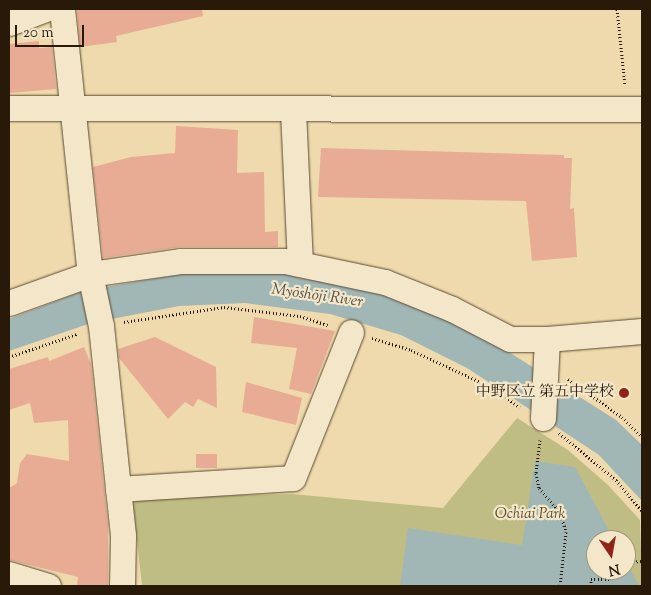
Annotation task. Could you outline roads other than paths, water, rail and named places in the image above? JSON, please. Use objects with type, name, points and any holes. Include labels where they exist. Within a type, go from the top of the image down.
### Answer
[{"type":"street","points":[[9,23],[46,9]]},
{"type":"street","points":[[62,9],[70,109],[91,278],[101,324],[123,536],[122,586]]},
{"type":"street","points":[[9,108],[293,110],[635,109]]},
{"type":"street","points":[[293,110],[300,264]]},
{"type":"street","points":[[9,303],[91,278],[180,261],[300,264],[385,282],[460,312],[510,339],[547,339],[642,331]]},
{"type":"street","points":[[118,489],[293,478],[351,332]]},
{"type":"street","points":[[543,420],[548,371],[547,339]]},
{"type":"street","points":[[9,574],[48,586]]},
{"type":"water","name":"Myōshōji River","points":[[192,272],[281,273],[384,292],[466,325],[616,420],[642,445],[642,501],[599,455],[467,368],[401,335],[330,314],[245,303],[179,306],[91,323],[9,351],[9,319],[83,291]]},
{"type":"water","points":[[535,461],[575,467],[609,530],[586,530],[586,580],[636,580],[639,586],[400,586],[408,528],[522,545]]},
{"type":"place","name":"中野区立 第五中学校","points":[[624,393]]},
{"type":"park label","name":"Ochiai Park","points":[[530,515]]}]
